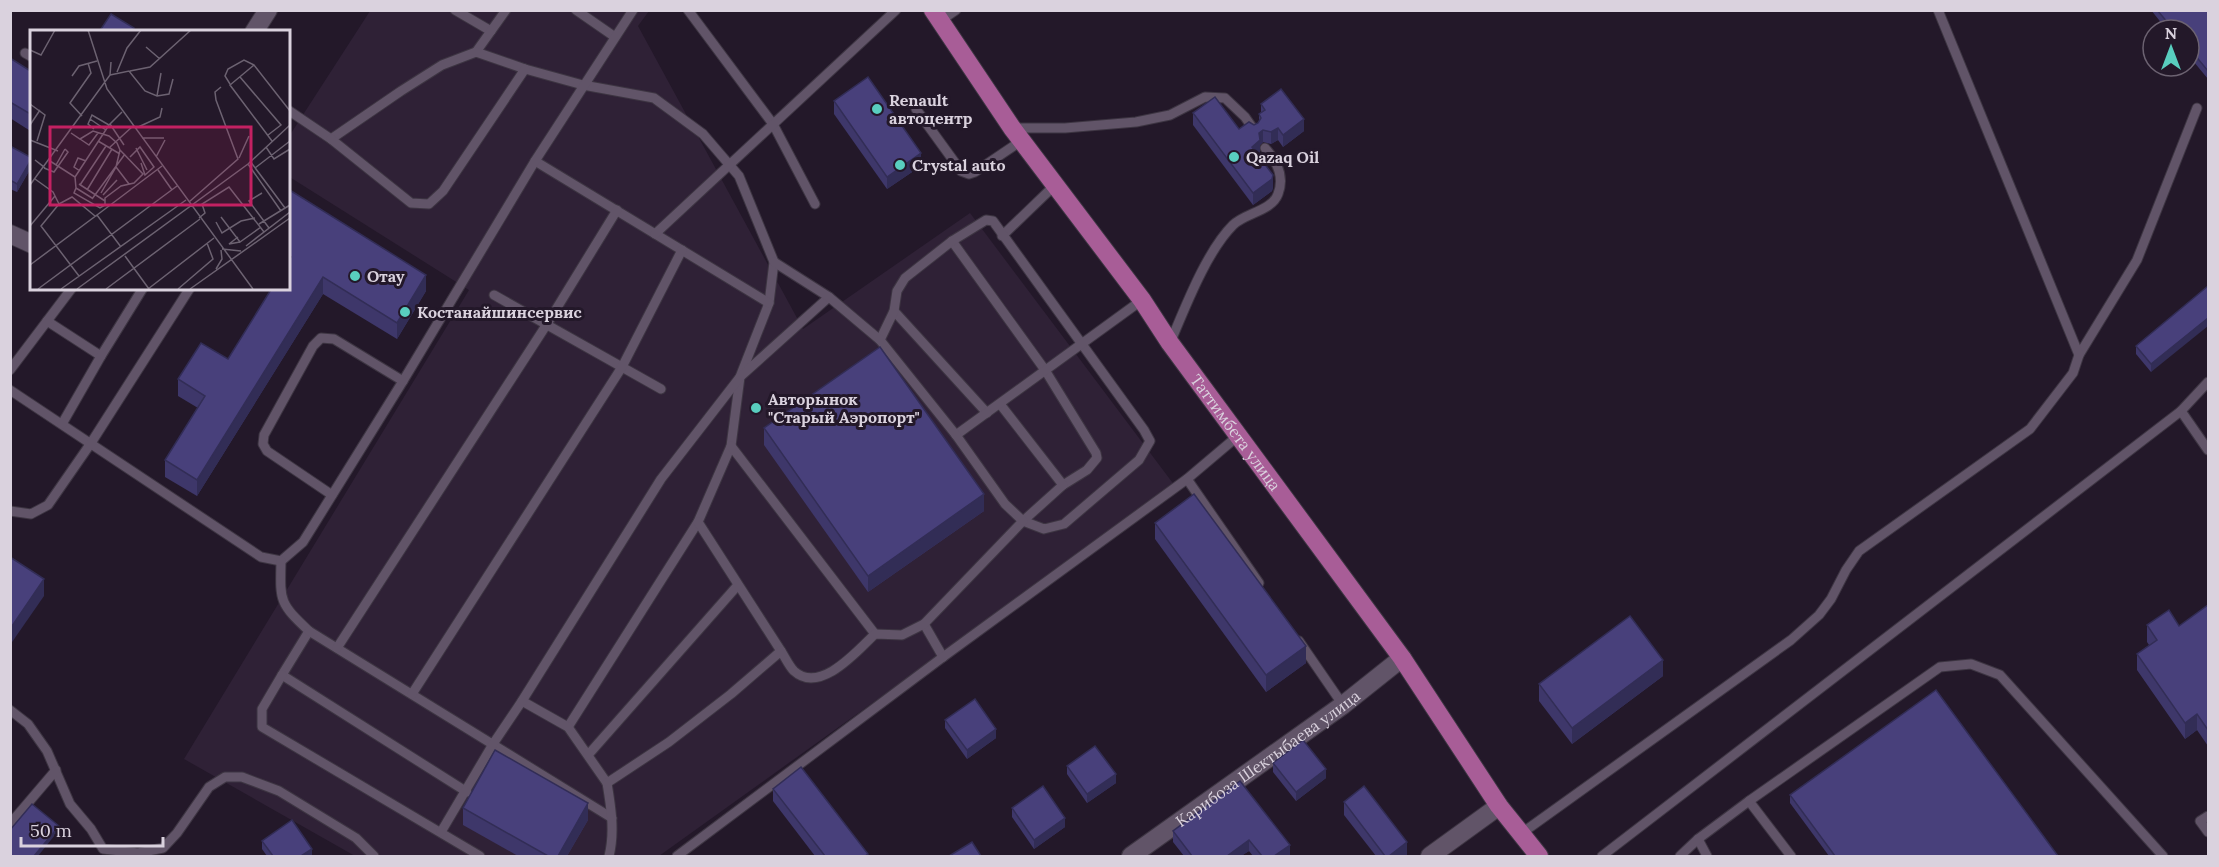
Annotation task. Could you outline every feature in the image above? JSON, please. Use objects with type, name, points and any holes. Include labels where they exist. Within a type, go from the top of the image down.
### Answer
[{"type":"main road","name":"Таттимбета улица","points":[[937,16],[1016,134],[1142,300],[1170,343],[1402,658],[1499,806],[1539,856]]},
{"type":"street","points":[[255,30],[268,10]]},
{"type":"street","points":[[10,234],[30,243]]},
{"type":"street","name":"Карибоза Шектыбаева улица","points":[[1131,856],[1343,705],[1402,658]]},
{"type":"street","points":[[1430,856],[1499,806]]},
{"type":"lane","points":[[455,10],[491,31]]},
{"type":"lane","points":[[331,139],[401,90],[442,65],[476,52],[506,10]]},
{"type":"lane","points":[[576,10],[615,37]]},
{"type":"lane","points":[[281,561],[303,542],[403,381],[535,160],[633,10]]},
{"type":"lane","points":[[688,10],[773,124],[815,204]]},
{"type":"lane","points":[[655,234],[773,124],[885,14],[896,10]]},
{"type":"lane","points":[[937,16],[956,10]]},
{"type":"lane","points":[[1938,10],[2079,355]]},
{"type":"lane","points":[[476,52],[582,85],[654,98],[703,134],[739,176],[774,262],[769,303],[740,378],[730,446],[698,522],[568,727]]},
{"type":"lane","points":[[290,111],[331,139],[411,203],[429,204],[443,191],[525,69]]},
{"type":"lane","points":[[916,109],[961,171],[969,174],[975,172],[1016,134],[1136,122],[1170,115],[1205,97],[1225,98],[1245,117],[1254,130]]},
{"type":"lane","points":[[1522,833],[1791,640],[1819,615],[1859,551],[2030,429],[2073,373],[2079,355],[2137,260],[2197,108]]},
{"type":"lane","points":[[1170,343],[1217,244],[1235,223],[1273,202],[1278,194],[1281,175],[1265,147]]},
{"type":"lane","points":[[535,160],[769,303]]},
{"type":"lane","points":[[1002,236],[1055,185]]},
{"type":"lane","points":[[337,648],[548,324],[616,210]]},
{"type":"lane","points":[[774,262],[829,297],[880,340],[956,435],[1005,504],[1023,521],[1044,529],[1064,524],[1139,460],[1150,441],[1083,343],[993,221],[986,219],[952,241],[905,278],[897,291],[894,311],[880,340]]},
{"type":"lane","points":[[698,522],[795,672],[811,678],[826,675],[840,667],[875,634],[902,635],[924,624],[1023,521],[1063,485],[1087,470],[1097,458],[1096,453],[1045,370],[952,241]]},
{"type":"lane","points":[[412,694],[622,367],[682,250]]},
{"type":"lane","points":[[10,370],[70,290]]},
{"type":"lane","points":[[62,424],[142,290]]},
{"type":"lane","points":[[10,512],[31,514],[48,505],[91,443],[189,290]]},
{"type":"lane","points":[[495,295],[662,389]]},
{"type":"lane","points":[[441,832],[467,792],[493,744],[662,479],[740,378],[829,297]]},
{"type":"lane","points":[[956,435],[1142,300]]},
{"type":"lane","points":[[894,311],[987,413]]},
{"type":"lane","points":[[47,321],[101,356]]},
{"type":"lane","points":[[332,495],[267,451],[263,444],[264,435],[313,346],[321,338],[334,339],[403,381]]},
{"type":"lane","points":[[1602,856],[2181,411],[2208,382]]},
{"type":"lane","points":[[10,390],[261,557],[281,561]]},
{"type":"lane","points":[[1000,404],[1063,485]]},
{"type":"lane","points":[[2181,411],[2208,450]]},
{"type":"lane","points":[[677,856],[943,657],[1187,479],[1239,435]]},
{"type":"lane","points":[[730,446],[875,634]]},
{"type":"lane","points":[[1187,479],[1262,587]]},
{"type":"lane","points":[[281,561],[282,600],[290,613],[309,631],[612,818]]},
{"type":"lane","points":[[588,755],[738,585]]},
{"type":"lane","points":[[924,624],[943,657]]},
{"type":"lane","points":[[309,631],[262,709],[260,716],[262,727],[480,856]]},
{"type":"lane","points":[[1296,636],[1343,705]]},
{"type":"lane","points":[[607,783],[669,742],[781,651]]},
{"type":"lane","points":[[1680,856],[1698,839],[1749,801],[1940,667],[1971,663],[2000,675],[2163,856]]},
{"type":"lane","points":[[282,675],[467,792]]},
{"type":"lane","points":[[522,701],[568,727],[607,783],[612,818],[609,856]]},
{"type":"lane","points":[[10,711],[28,724],[47,752],[70,804],[91,828],[103,849]]},
{"type":"lane","points":[[10,824],[56,770]]},
{"type":"lane","points":[[103,849],[138,853],[163,848],[177,833],[209,787],[225,777],[242,777],[279,791],[356,838],[374,856]]},
{"type":"lane","points":[[1749,801],[1791,856]]},
{"type":"lane","points":[[2208,816],[2200,821],[2208,832]]},
{"type":"lane","points":[[1698,839],[1707,856]]},
{"type":"lane","points":[[96,856],[103,849]]},
{"type":"shaded area","name":"Авторынок \"Старый Аэропорт\"","points":[[370,11],[649,11],[638,26],[803,329],[970,213],[1175,486],[659,856],[355,856],[184,759],[469,290],[290,177],[290,135]]},
{"type":"building","points":[[2157,10],[2208,10],[2208,71],[2201,63],[2201,18],[2164,18]]},
{"type":"building","points":[[111,14],[134,28],[133,30],[100,30]]},
{"type":"building","points":[[10,58],[30,71],[30,114],[10,102]]},
{"type":"building","points":[[868,77],[921,153],[887,177],[834,101]]},
{"type":"building","points":[[1281,89],[1304,119],[1283,135],[1278,128],[1271,132],[1263,130],[1259,133],[1260,140],[1252,147],[1273,175],[1272,179],[1253,193],[1193,113],[1215,97],[1239,129],[1249,122],[1254,125],[1261,118],[1259,114],[1265,110],[1261,104]]},
{"type":"building","points":[[10,146],[30,157],[30,161],[17,184],[10,180]]},
{"type":"building","points":[[290,190],[426,275],[397,323],[323,277],[197,480],[165,460],[205,396],[178,379],[201,343],[228,359],[271,290],[290,290]]},
{"type":"building","points":[[2208,286],[2208,318],[2151,364],[2136,346]]},
{"type":"building","points":[[880,347],[984,494],[868,576],[764,428]]},
{"type":"building","points":[[1194,494],[1306,646],[1266,675],[1155,523]]},
{"type":"building","points":[[10,557],[44,579],[10,629]]},
{"type":"building","points":[[2208,605],[2208,730],[2197,714],[2185,723],[2137,654],[2157,640],[2147,625],[2169,610],[2179,626]]},
{"type":"building","points":[[1630,616],[1663,660],[1572,728],[1539,684]]},
{"type":"building","points":[[1936,690],[2058,856],[1835,856],[1790,795]]},
{"type":"building","points":[[975,699],[996,729],[967,750],[945,720]]},
{"type":"building","points":[[1303,740],[1326,769],[1296,792],[1273,763]]},
{"type":"building","points":[[1095,746],[1116,774],[1087,794],[1067,766]]},
{"type":"building","points":[[495,750],[588,803],[558,856],[548,856],[463,808]]},
{"type":"building","points":[[801,767],[868,854],[865,856],[825,856],[773,789]]},
{"type":"building","points":[[1240,781],[1290,845],[1274,856],[1262,856],[1249,840],[1227,856],[1192,856],[1173,831]]},
{"type":"building","points":[[1043,786],[1065,818],[1034,840],[1012,808]]},
{"type":"building","points":[[1364,786],[1407,842],[1389,856],[1385,856],[1344,802]]},
{"type":"building","points":[[32,804],[59,826],[34,856],[10,856],[10,830]]},
{"type":"building","points":[[292,820],[312,849],[301,856],[273,856],[262,841]]},
{"type":"building","points":[[972,842],[981,856],[949,856]]},
{"type":"place","name":"Renault автоцентр","points":[[877,109]]},
{"type":"place","name":"Qazaq Oil","points":[[1234,157]]},
{"type":"place","name":"Crystal auto","points":[[900,165]]},
{"type":"place","name":"Отау","points":[[355,276]]},
{"type":"place","name":"Костанайшинсервис","points":[[405,312]]},
{"type":"place","name":"Авторынок \"Старый Аэропорт\"","points":[[756,408]]}]
